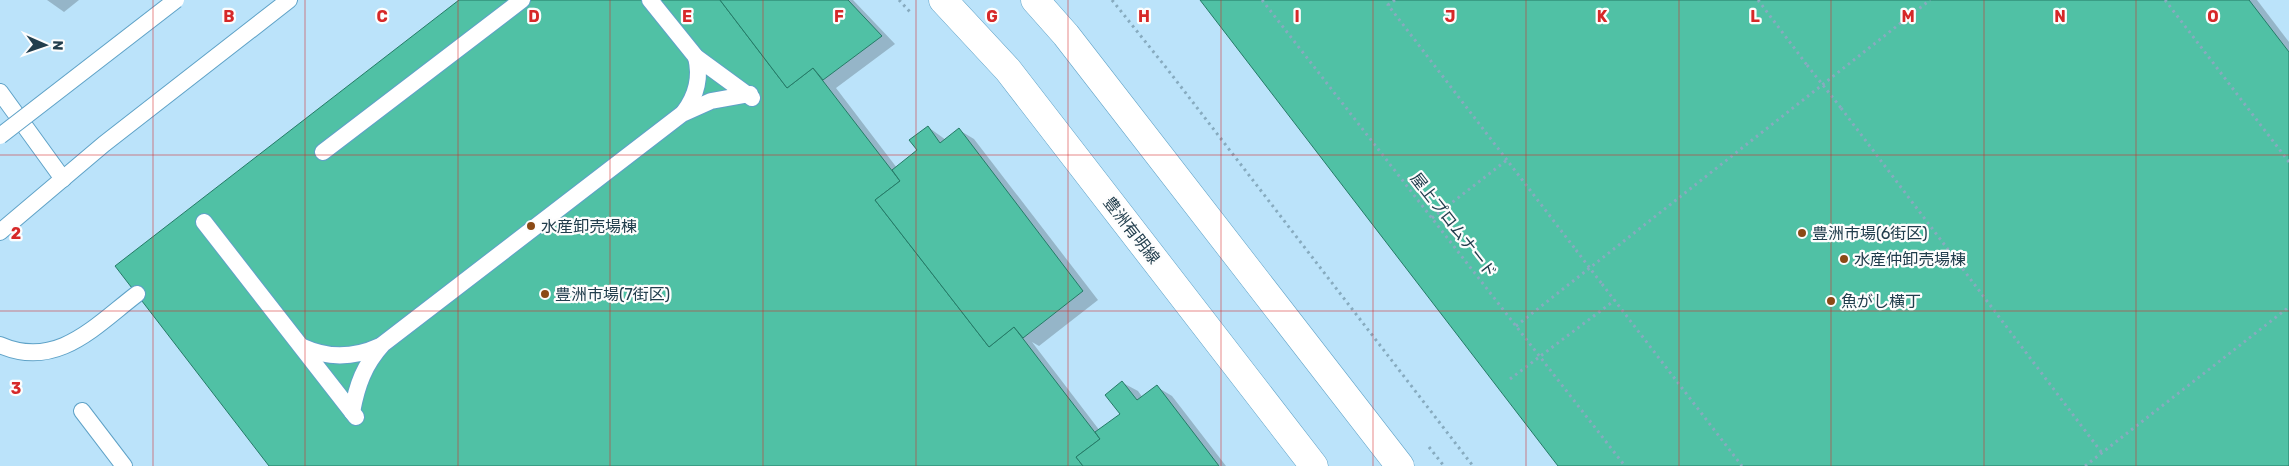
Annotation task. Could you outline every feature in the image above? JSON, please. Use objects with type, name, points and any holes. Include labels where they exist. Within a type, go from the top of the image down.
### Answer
[{"type":"main road","name":"豊洲有明線","points":[[943,0],[1008,70],[1314,466]]},
{"type":"main road","points":[[1035,0],[1066,35],[1400,466]]},
{"type":"lane","points":[[0,136],[176,0]]},
{"type":"lane","points":[[0,232],[104,144],[289,0]]},
{"type":"lane","points":[[324,152],[522,0]]},
{"type":"lane","points":[[303,348],[322,355],[343,356],[363,353],[383,344],[682,114],[706,102],[752,98],[696,56],[650,0]]},
{"type":"lane","points":[[682,114],[694,96],[697,87],[698,66],[696,56]]},
{"type":"lane","points":[[0,92],[63,179]]},
{"type":"lane","points":[[204,222],[356,417],[356,391],[363,371],[383,344]]},
{"type":"lane","points":[[0,345],[9,349],[32,353],[52,351],[64,347],[76,341],[137,294]]},
{"type":"lane","points":[[82,411],[124,466]]},
{"type":"path","points":[[1112,0],[1473,466]]},
{"type":"path","name":"屋上プロムナード","points":[[1262,0],[1625,466]]},
{"type":"path","points":[[1394,0],[1388,5],[1742,466]]},
{"type":"path","points":[[1758,0],[2102,453]]},
{"type":"path","points":[[1516,326],[1930,0]]},
{"type":"path","points":[[2165,0],[2289,162]]},
{"type":"path","points":[[1432,218],[1507,160]]},
{"type":"path","points":[[1510,379],[1615,300]]},
{"type":"path","points":[[2085,466],[2289,307]]},
{"type":"building","name":"豊洲市場(7街区)","points":[[459,0],[720,0],[787,88],[813,68],[900,181],[875,200],[989,347],[1014,327],[1100,439],[1076,457],[1083,466],[269,466],[115,266]]},
{"type":"building","points":[[720,0],[848,0],[882,36],[823,80],[813,68],[787,88]]},
{"type":"building","name":"豊洲市場(6街区)","points":[[1200,0],[2249,0],[2289,52],[2289,466],[1558,466]]},
{"type":"building","points":[[928,126],[940,143],[959,128],[1083,291],[1023,338],[1014,327],[989,347],[875,200],[900,181],[892,170],[917,150],[909,140]]},
{"type":"building","points":[[1122,381],[1137,400],[1157,385],[1219,466],[1083,466],[1076,457],[1100,439],[1095,432],[1120,414],[1105,395]]},
{"type":"place","name":"水産卸売場棟","points":[[531,226]]},
{"type":"place","name":"豊洲市場(6街区)","points":[[1802,233]]},
{"type":"place","name":"水産仲卸売場棟","points":[[1844,259]]},
{"type":"place","name":"豊洲市場(7街区)","points":[[545,294]]},
{"type":"place","name":"魚がし横丁","points":[[1831,301]]}]
